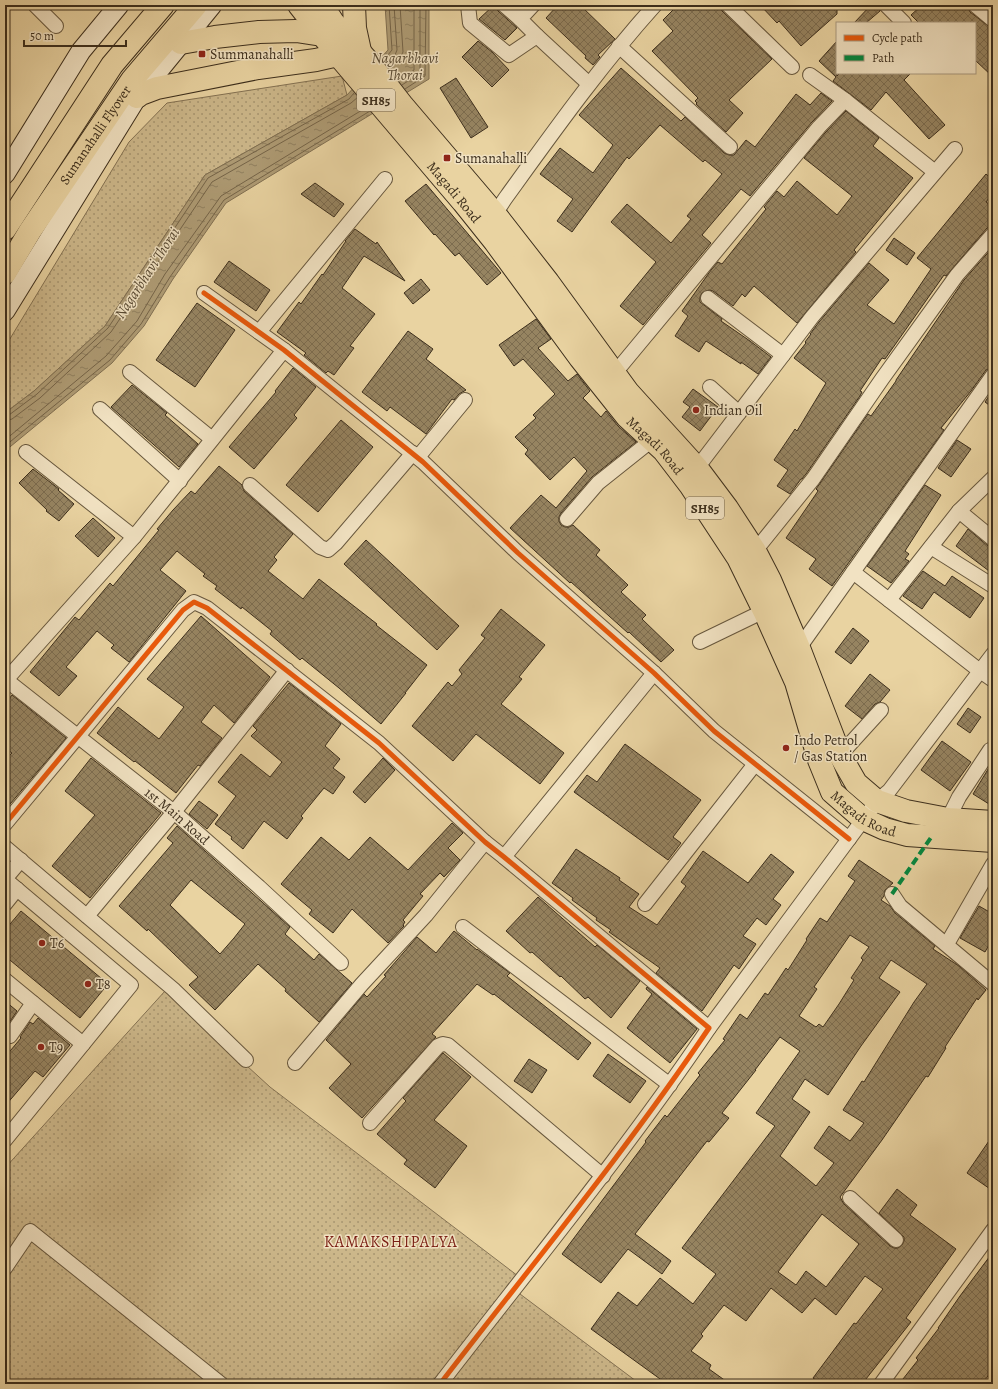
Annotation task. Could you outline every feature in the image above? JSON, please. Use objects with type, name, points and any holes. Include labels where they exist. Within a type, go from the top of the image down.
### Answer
[{"type":"main road","name":"Sumanahalli Flyover","points":[[5,229],[112,65],[163,5]]},
{"type":"main road","name":"Magadi Road","points":[[299,5],[326,17],[407,124],[490,222],[548,282],[630,395],[697,468],[727,508],[755,551],[770,580],[799,648],[840,755],[856,783],[877,801],[906,811],[948,819],[993,822]]},
{"type":"main road","points":[[354,5],[355,28],[360,62]]},
{"type":"main road","name":"Sumanahalli Flyover","points":[[5,273],[30,231],[132,80],[206,6]]},
{"type":"main road","name":"Magadi Road","points":[[326,17],[338,55],[360,62]]},
{"type":"main road","points":[[181,43],[259,32],[296,31],[326,17]]},
{"type":"main road","points":[[137,97],[157,88],[258,68],[316,60],[338,55]]},
{"type":"main road","name":"Magadi Road","points":[[490,222],[580,358],[627,417],[664,451],[690,485],[734,552],[764,611],[796,682],[819,760],[832,792],[863,819],[885,830],[907,835],[993,841]]},
{"type":"street","points":[[6,168],[81,51],[119,5]]},
{"type":"street","points":[[468,5],[470,23],[509,55],[537,36]]},
{"type":"street","points":[[504,5],[589,84]]},
{"type":"street","points":[[520,19],[533,5]]},
{"type":"street","points":[[490,222],[505,198],[589,84],[619,46],[655,5]]},
{"type":"street","points":[[728,5],[792,67]]},
{"type":"street","points":[[886,5],[903,22]]},
{"type":"street","points":[[975,5],[993,20]]},
{"type":"street","points":[[5,310],[137,97],[181,43],[206,6]]},
{"type":"street","points":[[41,7],[56,26]]},
{"type":"street","points":[[619,46],[730,147]]},
{"type":"street","points":[[810,75],[845,100],[935,172]]},
{"type":"street","points":[[614,374],[819,127],[845,100]]},
{"type":"street","points":[[697,468],[812,318],[955,149]]},
{"type":"street","points":[[259,332],[385,180]]},
{"type":"street","points":[[755,551],[813,479],[882,379],[957,275],[993,234]]},
{"type":"street","points":[[204,293],[284,350],[416,455],[518,553],[654,673],[714,731],[849,839]]},
{"type":"street","points":[[708,298],[783,355]]},
{"type":"street","points":[[5,680],[134,537],[284,350]]},
{"type":"street","points":[[130,372],[212,439]]},
{"type":"street","points":[[799,648],[993,375]]},
{"type":"street","points":[[710,387],[739,413]]},
{"type":"street","points":[[250,485],[320,547],[328,550],[465,400]]},
{"type":"street","points":[[100,409],[180,481]]},
{"type":"street","points":[[567,518],[598,483],[652,440]]},
{"type":"street","points":[[26,452],[134,537]]},
{"type":"street","points":[[889,600],[932,547],[958,511],[993,478]]},
{"type":"street","points":[[958,511],[993,539]]},
{"type":"street","points":[[932,547],[993,586]]},
{"type":"street","points":[[852,572],[993,680]]},
{"type":"street","points":[[5,824],[183,610],[194,602],[208,608],[379,743],[485,842],[709,1028]]},
{"type":"street","points":[[700,642],[764,611]]},
{"type":"street","points":[[440,1384],[521,1278],[603,1176],[670,1085],[709,1028],[863,819],[877,801],[889,791],[993,654]]},
{"type":"street","points":[[87,916],[174,812],[287,670]]},
{"type":"street","points":[[504,857],[654,673]]},
{"type":"street","name":"1st Main Road","points":[[5,680],[174,812],[259,887],[341,963]]},
{"type":"street","points":[[840,755],[881,710]]},
{"type":"street","points":[[948,819],[959,797],[990,750],[993,749]]},
{"type":"street","points":[[645,904],[756,764]]},
{"type":"street","points":[[296,1063],[362,984],[426,915],[485,842]]},
{"type":"street","points":[[5,847],[173,989],[246,1060]]},
{"type":"street","points":[[5,1140],[131,985],[5,879],[21,860]]},
{"type":"street","points":[[946,944],[993,864]]},
{"type":"street","points":[[5,904],[17,889]]},
{"type":"street","points":[[892,894],[900,906],[993,984]]},
{"type":"street","points":[[463,927],[670,1085]]},
{"type":"street","points":[[5,980],[83,1044]]},
{"type":"street","points":[[10,1036],[33,1003]]},
{"type":"street","points":[[370,1123],[438,1046],[443,1044],[448,1045],[603,1176]]},
{"type":"street","points":[[850,1198],[896,1240]]},
{"type":"street","points":[[881,1384],[993,1230]]},
{"type":"street","points":[[5,1268],[30,1231],[221,1384]]},
{"type":"shaded area","points":[[342,76],[347,95],[205,175],[105,326],[34,391],[5,413],[5,347],[129,142],[167,103]]},
{"type":"shaded area","points":[[165,991],[270,1087],[518,1276],[520,1294],[640,1384],[5,1384],[5,1168]]},
{"type":"water","name":"Nagarbhavi Thorai","points":[[385,5],[429,5],[429,79],[226,203],[173,279],[144,326],[112,363],[5,451],[5,413],[34,391],[105,326],[205,175],[347,95],[388,50]]},
{"type":"building","points":[[494,5],[498,11],[517,28],[505,40],[479,19]]},
{"type":"building","points":[[558,5],[580,5],[615,39],[598,55],[600,57],[593,65],[585,58],[586,56],[546,18]]},
{"type":"building","points":[[678,5],[720,5],[722,11],[772,59],[729,100],[743,113],[726,132],[696,104],[697,103],[695,101],[698,98],[652,51],[673,31],[663,20]]},
{"type":"building","points":[[760,5],[837,5],[837,14],[801,46],[779,21],[777,23]]},
{"type":"building","points":[[871,5],[878,5],[880,11],[867,22],[855,22]]},
{"type":"building","points":[[922,5],[967,5],[970,12],[993,30],[993,77],[976,61],[976,22],[918,22],[911,15]]},
{"type":"building","points":[[478,41],[492,52],[509,70],[492,87],[462,57]]},
{"type":"building","points":[[836,42],[837,76],[839,74],[910,74],[904,80],[945,125],[929,139],[886,92],[871,110],[833,81],[836,77],[819,61]]},
{"type":"building","points":[[621,68],[681,121],[685,117],[724,153],[729,155],[734,155],[746,140],[755,147],[796,94],[810,105],[821,93],[832,101],[812,122],[750,196],[741,189],[702,235],[711,243],[643,325],[620,306],[656,262],[611,222],[627,204],[671,243],[691,219],[687,216],[722,174],[705,160],[703,162],[660,125],[629,159],[627,157],[572,232],[557,221],[573,199],[540,174],[560,148],[593,173],[613,145],[579,115]]},
{"type":"building","points":[[456,78],[488,127],[471,138],[440,88]]},
{"type":"building","points":[[846,111],[879,138],[873,146],[913,178],[854,250],[856,252],[797,323],[754,286],[745,297],[742,294],[733,306],[713,291],[709,290],[702,293],[700,302],[722,319],[721,321],[771,357],[758,374],[706,341],[699,352],[675,336],[688,316],[682,311],[711,270],[718,262],[722,264],[766,209],[764,207],[777,191],[784,197],[797,181],[837,215],[852,196],[804,158]]},
{"type":"building","points":[[986,174],[993,180],[993,193],[986,202],[993,207],[993,226],[987,228],[946,276],[944,275],[885,359],[882,358],[860,391],[862,392],[860,396],[806,474],[790,494],[777,486],[788,470],[774,460],[795,429],[797,431],[826,383],[794,358],[806,343],[805,342],[810,334],[869,263],[889,280],[867,305],[894,324],[931,269],[917,258]]},
{"type":"building","points":[[315,183],[344,204],[334,217],[301,194]]},
{"type":"building","points":[[426,184],[501,273],[487,285],[459,253],[455,256],[435,234],[434,235],[405,201]]},
{"type":"building","points":[[355,229],[376,244],[377,242],[405,281],[364,256],[342,288],[375,314],[350,346],[354,348],[334,375],[328,371],[326,373],[304,355],[306,353],[277,332],[299,302],[301,304],[322,274],[323,275],[345,241]]},
{"type":"building","points":[[894,238],[915,253],[907,265],[886,250]]},
{"type":"building","points":[[993,247],[993,367],[986,370],[941,428],[944,430],[832,586],[809,569],[816,559],[786,538],[818,491],[816,489],[868,414],[871,416],[964,280]]},
{"type":"building","points":[[229,261],[270,290],[256,311],[214,282]]},
{"type":"building","points":[[421,279],[430,290],[413,304],[404,293]]},
{"type":"building","points":[[197,303],[235,330],[195,387],[156,360]]},
{"type":"building","points":[[536,319],[551,339],[538,348],[568,381],[577,374],[590,391],[583,398],[601,417],[606,411],[618,426],[636,442],[592,477],[561,513],[559,521],[561,525],[565,527],[573,525],[600,550],[596,555],[628,585],[621,592],[646,615],[642,619],[674,650],[661,662],[629,632],[628,633],[571,582],[570,583],[510,528],[541,495],[556,508],[587,471],[574,457],[550,480],[525,454],[528,450],[515,437],[536,418],[533,415],[555,394],[523,359],[514,366],[499,345]]},
{"type":"building","points":[[408,331],[433,349],[426,359],[466,390],[459,394],[454,400],[452,399],[426,434],[390,407],[387,411],[362,392]]},
{"type":"building","points":[[293,368],[316,387],[294,415],[297,418],[254,469],[229,447],[276,392],[275,391]]},
{"type":"building","points":[[132,385],[167,413],[165,415],[198,444],[179,467],[111,407]]},
{"type":"building","points":[[693,389],[718,407],[700,431],[682,417],[690,407],[683,402]]},
{"type":"building","points":[[993,390],[993,408],[985,402]]},
{"type":"building","points":[[341,420],[373,447],[318,512],[286,485]]},
{"type":"building","points":[[957,440],[971,449],[951,477],[938,468]]},
{"type":"building","points":[[219,466],[242,485],[244,491],[293,534],[274,557],[277,560],[268,571],[303,599],[319,579],[427,665],[381,724],[302,658],[300,660],[270,634],[272,631],[242,607],[241,609],[215,589],[217,586],[203,576],[205,574],[177,551],[160,570],[186,591],[129,662],[111,648],[114,645],[97,631],[66,667],[77,676],[59,696],[30,672],[75,617],[79,620],[110,583],[113,586],[159,530],[157,529],[173,510],[191,491],[195,494]]},
{"type":"building","points":[[33,469],[59,489],[58,490],[74,504],[59,521],[46,511],[47,510],[19,483]]},
{"type":"building","points":[[925,485],[941,495],[905,551],[909,554],[905,559],[909,561],[891,583],[867,566]]},
{"type":"building","points":[[93,518],[115,538],[98,557],[75,536]]},
{"type":"building","points":[[968,529],[988,546],[993,547],[993,574],[956,546]]},
{"type":"building","points":[[366,540],[459,626],[437,650],[344,564]]},
{"type":"building","points":[[923,571],[945,586],[952,576],[984,598],[970,618],[934,592],[922,609],[903,596]]},
{"type":"building","points":[[501,609],[545,645],[519,677],[522,679],[501,704],[564,753],[540,784],[476,734],[453,761],[412,726],[448,682],[452,686],[462,674],[459,670],[485,638],[481,635]]},
{"type":"building","points":[[201,616],[270,677],[234,723],[214,705],[201,722],[222,738],[176,793],[97,733],[118,707],[159,739],[184,707],[147,679]]},
{"type":"building","points":[[853,628],[869,641],[851,664],[835,652]]},
{"type":"building","points":[[870,674],[890,690],[862,719],[845,706]]},
{"type":"building","points":[[289,683],[341,724],[325,746],[340,759],[333,768],[345,777],[333,794],[324,788],[301,816],[303,818],[287,839],[264,821],[243,849],[231,839],[232,837],[215,824],[236,796],[218,782],[241,754],[270,777],[282,762],[251,736],[257,730],[253,726]]},
{"type":"building","points":[[12,695],[66,738],[5,810],[5,760],[12,753],[5,748],[5,704]]},
{"type":"building","points":[[968,708],[981,717],[970,733],[957,724]]},
{"type":"building","points":[[942,741],[971,762],[950,791],[921,770]]},
{"type":"building","points":[[625,744],[701,800],[673,837],[681,843],[668,860],[574,792],[587,775],[597,782]]},
{"type":"building","points":[[91,758],[161,813],[90,898],[52,866],[95,815],[65,791]]},
{"type":"building","points":[[383,758],[395,770],[365,803],[353,792]]},
{"type":"building","points":[[993,761],[993,797],[989,804],[973,794]]},
{"type":"building","points":[[199,801],[218,815],[207,829],[189,814]]},
{"type":"building","points":[[452,823],[463,833],[448,848],[460,860],[444,877],[440,873],[420,894],[423,896],[403,920],[405,922],[403,925],[404,926],[388,943],[352,909],[333,933],[309,914],[312,910],[281,884],[321,837],[349,860],[370,837],[408,870]]},
{"type":"building","points":[[177,826],[290,927],[285,934],[314,960],[319,954],[352,983],[319,1022],[258,964],[215,1010],[189,985],[198,977],[148,929],[147,931],[119,906],[173,843],[167,838]],"holes":[[[191,880],[245,924],[220,954],[170,905]]]},
{"type":"building","points":[[576,849],[620,878],[619,880],[639,894],[629,907],[657,925],[686,886],[681,882],[703,851],[748,883],[771,854],[794,872],[773,899],[781,905],[766,925],[757,918],[743,936],[756,944],[739,969],[734,965],[702,1011],[656,973],[660,968],[609,932],[611,930],[596,920],[597,918],[552,883]]},
{"type":"building","points":[[859,860],[893,883],[885,890],[884,896],[881,900],[890,906],[895,913],[935,946],[933,949],[959,966],[986,990],[978,1000],[977,998],[945,1047],[946,1048],[928,1077],[926,1076],[882,1140],[840,1197],[844,1204],[890,1246],[898,1248],[902,1245],[904,1237],[879,1213],[897,1189],[917,1205],[910,1215],[956,1249],[906,1318],[911,1322],[862,1384],[821,1384],[813,1378],[854,1323],[856,1324],[883,1289],[865,1276],[836,1315],[815,1298],[802,1313],[771,1288],[746,1321],[724,1305],[701,1334],[703,1336],[691,1351],[711,1365],[709,1369],[730,1384],[667,1384],[591,1329],[618,1292],[637,1306],[660,1278],[693,1304],[716,1274],[682,1248],[775,1126],[756,1113],[800,1051],[780,1037],[722,1113],[729,1118],[709,1142],[707,1141],[635,1234],[671,1261],[662,1274],[628,1249],[601,1283],[562,1254],[665,1115],[667,1117],[700,1075],[698,1073],[725,1040],[723,1039],[740,1014],[747,1019],[765,993],[768,995],[786,968],[788,970],[820,918],[827,922],[855,881],[848,876]],"holes":[[[850,935],[869,947],[861,958],[863,960],[851,978],[854,980],[839,1004],[823,1027],[819,1024],[816,1027],[799,1016],[817,989],[814,987]],[[891,960],[927,984],[914,1002],[864,1082],[862,1081],[843,1110],[864,1123],[850,1141],[829,1126],[814,1148],[834,1163],[816,1186],[780,1156],[810,1112],[792,1099],[805,1079],[828,1095],[900,992],[879,978]],[[822,1214],[859,1244],[826,1287],[806,1271],[796,1285],[778,1272]]]},
{"type":"building","points":[[538,897],[595,947],[597,945],[640,981],[611,1018],[588,997],[585,999],[561,976],[560,977],[532,952],[530,953],[506,931]]},
{"type":"building","points":[[979,906],[993,914],[993,938],[985,952],[960,938]]},
{"type":"building","points":[[21,911],[108,984],[80,1018],[5,956],[5,930]]},
{"type":"building","points":[[454,931],[477,950],[510,973],[507,976],[591,1043],[578,1060],[494,994],[493,995],[477,984],[432,1034],[436,1037],[362,1118],[329,1088],[351,1064],[326,1040],[364,994],[367,997],[386,976],[384,975],[417,937],[436,953]]},
{"type":"building","points":[[647,987],[697,1029],[670,1063],[627,1028],[652,994],[646,989]]},
{"type":"building","points":[[5,1001],[17,1011],[7,1026],[5,1024]]},
{"type":"building","name":"T9","points":[[38,1018],[70,1045],[43,1077],[35,1071],[5,1106],[5,1057],[21,1038],[20,1037],[30,1022],[33,1024]]},
{"type":"building","points":[[443,1053],[471,1077],[434,1120],[467,1146],[435,1188],[404,1164],[407,1160],[377,1134],[406,1101],[403,1098]]},
{"type":"building","points":[[608,1054],[646,1081],[630,1103],[593,1076]]},
{"type":"building","points":[[529,1059],[547,1070],[532,1093],[514,1081]]},
{"type":"building","points":[[993,1135],[993,1191],[967,1173]]},
{"type":"building","points":[[993,1252],[993,1369],[982,1384],[899,1384],[918,1360],[916,1358]]},
{"type":"marked path","points":[[892,894],[932,836]]},
{"type":"cycle path","points":[[204,293],[284,350],[423,462],[518,553],[654,673],[714,731],[849,839]]},
{"type":"cycle path","points":[[5,824],[183,610],[194,602],[207,608],[379,743],[485,842],[709,1028],[645,1119],[578,1208],[440,1384]]},
{"type":"place","name":"Summanahalli","points":[[202,54]]},
{"type":"place","name":"Sumanahalli","points":[[447,158]]},
{"type":"place","name":"Indian Oil","points":[[696,410]]},
{"type":"place","name":"Indo Petrol / Gas Station","points":[[786,748]]},
{"type":"place","name":"T6","points":[[42,943]]},
{"type":"place","name":"T8","points":[[88,984]]},
{"type":"place","name":"T9","points":[[41,1047]]},
{"type":"district","name":"KAMAKSHIPALYA","points":[[391,1241]]}]
